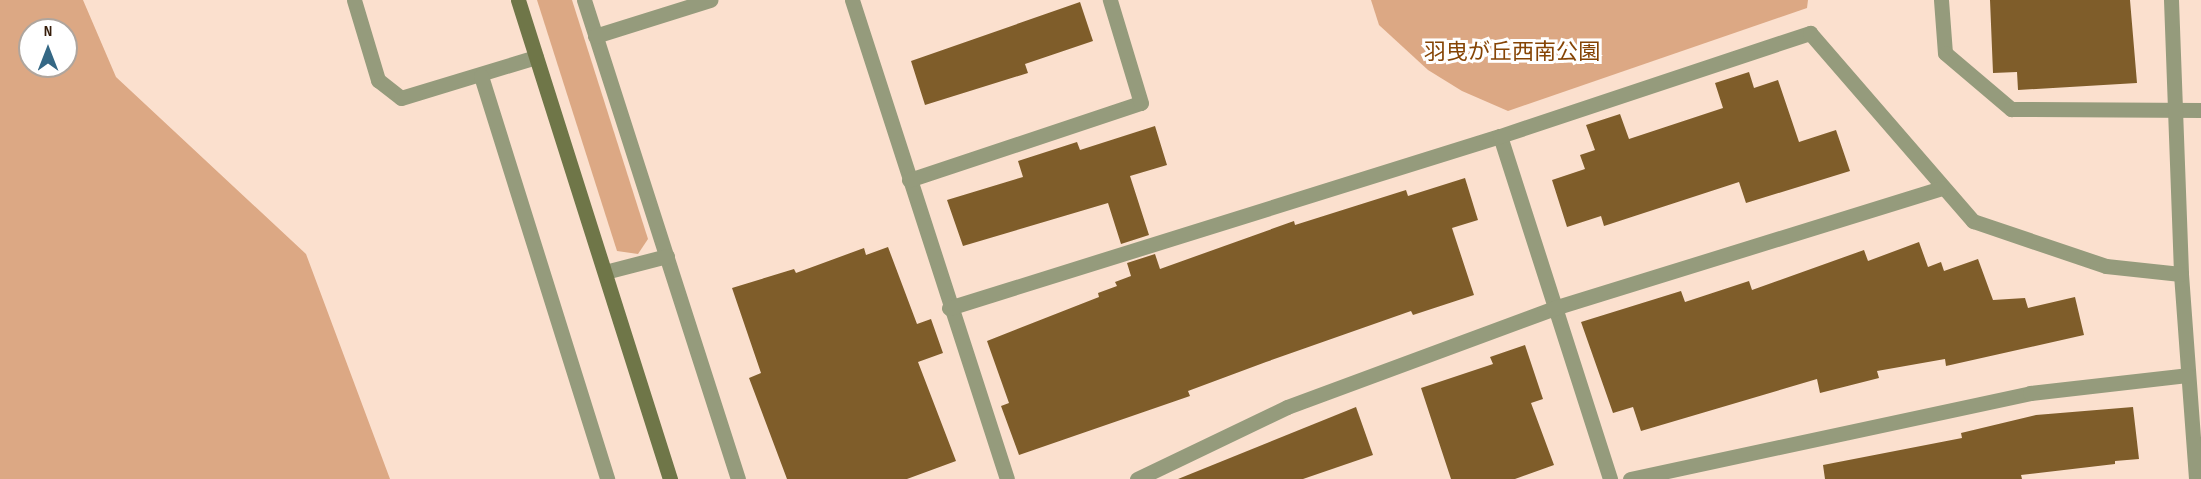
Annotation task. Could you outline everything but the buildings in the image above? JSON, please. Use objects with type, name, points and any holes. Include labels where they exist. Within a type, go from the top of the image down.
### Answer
[{"type":"street","points":[[354,0],[378,80],[401,98],[481,76],[536,57]]},
{"type":"street","points":[[518,0],[670,479]]},
{"type":"street","points":[[584,0],[738,479]]},
{"type":"street","points":[[595,36],[710,0]]},
{"type":"street","points":[[852,0],[949,308],[1007,479]]},
{"type":"street","points":[[909,180],[1142,103],[1110,0]]},
{"type":"street","points":[[1941,0],[1945,53],[2011,109],[2201,110]]},
{"type":"street","points":[[2171,0],[2177,111],[2181,274],[2196,479]]},
{"type":"street","points":[[949,308],[1500,136],[1810,33],[1941,188],[1973,221],[2106,266],[2181,274]]},
{"type":"street","points":[[481,76],[607,479]]},
{"type":"street","points":[[1500,136],[1610,479]]},
{"type":"street","points":[[1137,479],[1287,407],[1554,308],[1941,188]]},
{"type":"street","points":[[605,272],[667,256]]},
{"type":"street","points":[[1630,479],[2030,393],[2187,375]]},
{"type":"green space","points":[[0,0],[83,0],[116,77],[306,254],[390,479],[0,479]]},
{"type":"green space","points":[[537,0],[572,0],[648,239],[638,254],[617,251]]},
{"type":"green space","name":"羽曳が丘西南公園","points":[[1371,0],[1808,0],[1807,8],[1508,111],[1462,91],[1428,70],[1379,25]]}]
